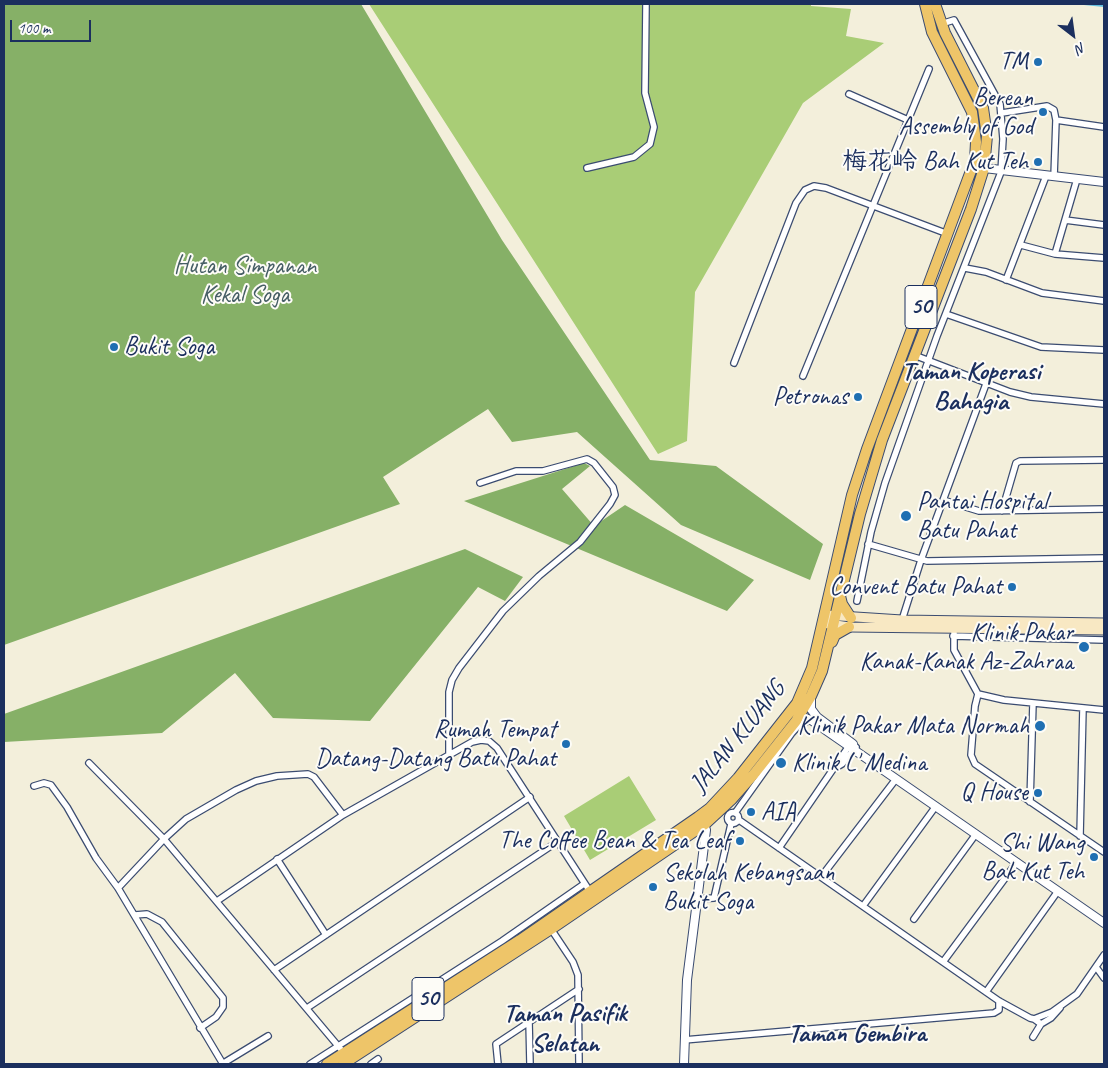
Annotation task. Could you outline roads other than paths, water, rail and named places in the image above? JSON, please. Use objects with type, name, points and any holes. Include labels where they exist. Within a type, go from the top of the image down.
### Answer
[{"type":"highway","name":"JALAN KLUANG","points":[[328,1064],[551,929],[732,799],[796,721],[811,696],[827,650],[829,620],[852,495],[867,449],[975,160],[975,124],[967,101],[932,32],[925,4]]},
{"type":"highway","name":"JALAN KLUANG","points":[[342,1055],[438,986],[520,940],[587,887],[702,820],[797,703],[808,680],[840,593],[870,478],[914,355],[971,209],[984,168],[987,136],[983,108],[942,24],[935,4]]},
{"type":"highway","points":[[827,650],[836,636],[850,622],[842,604],[840,593]]},
{"type":"highway","points":[[587,887],[598,893],[609,889]]},
{"type":"main road","points":[[829,620],[954,632],[1104,630]]},
{"type":"main road","points":[[850,622],[902,620],[1104,623]]},
{"type":"street","points":[[587,168],[634,157],[650,144],[654,127],[646,93],[646,4]]},
{"type":"street","points":[[857,600],[868,544],[885,483],[946,314],[1001,172],[1002,113],[996,96],[954,20],[942,24]]},
{"type":"street","points":[[803,376],[929,69]]},
{"type":"street","points":[[849,94],[908,120]]},
{"type":"street","points":[[1002,113],[1047,106],[1054,110],[1056,120],[1050,177],[1006,280]]},
{"type":"street","points":[[1056,120],[1104,126]]},
{"type":"street","points":[[984,168],[1001,172],[1104,182]]},
{"type":"street","points":[[1055,254],[1077,179]]},
{"type":"street","points":[[734,363],[796,203],[805,190],[814,186],[826,188],[948,234]]},
{"type":"street","points":[[1065,220],[1104,225]]},
{"type":"street","points":[[1021,245],[1055,254],[1104,258]]},
{"type":"street","points":[[965,268],[986,272],[1042,293],[1104,301]]},
{"type":"street","points":[[946,314],[1041,347],[1104,350]]},
{"type":"street","points":[[914,355],[986,384],[1030,397],[1104,404]]},
{"type":"street","points":[[902,620],[921,560],[986,384]]},
{"type":"street","points":[[449,756],[449,692],[452,680],[459,668],[503,611],[539,576],[580,542],[610,504],[614,495],[613,487],[594,463],[587,459],[579,459],[543,471],[516,471],[480,483]]},
{"type":"street","points":[[1002,511],[1016,463],[1020,461],[1104,460]]},
{"type":"street","points":[[943,500],[976,511],[1104,509]]},
{"type":"street","points":[[868,544],[921,560],[1104,558]]},
{"type":"street","points":[[1104,640],[954,632],[954,650],[978,694],[975,706],[971,755],[975,764],[1104,852]]},
{"type":"street","points":[[978,694],[1004,700],[1104,710]]},
{"type":"street","points":[[811,696],[811,709],[816,717],[854,748]]},
{"type":"street","points":[[1030,802],[1033,702]]},
{"type":"street","points":[[1080,836],[1083,708]]},
{"type":"street","points":[[796,721],[805,718],[811,720],[854,748],[1104,923]]},
{"type":"street","points":[[698,899],[714,898],[731,824],[728,815],[735,813],[792,733],[800,724],[811,720]]},
{"type":"street","points":[[217,901],[343,815],[472,742],[481,740],[489,742],[497,748],[587,887]]},
{"type":"street","points":[[779,848],[837,766],[842,764],[854,748]]},
{"type":"street","points":[[89,763],[164,839],[307,1008],[342,1055],[310,1064]]},
{"type":"street","points":[[118,888],[164,839],[205,807],[246,785],[277,776],[304,774],[314,777],[343,815]]},
{"type":"street","points":[[821,878],[896,778]]},
{"type":"street","points":[[34,786],[44,783],[51,785],[67,807],[96,858],[118,888],[135,916],[222,1064],[268,1036]]},
{"type":"street","points":[[274,970],[530,797]]},
{"type":"street","points":[[862,906],[936,806]]},
{"type":"street","points":[[735,813],[739,820],[999,1001],[1041,1024]]},
{"type":"street","points":[[684,1064],[687,1040],[688,974],[698,899],[702,820]]},
{"type":"street","points":[[731,824],[739,820]]},
{"type":"street","points":[[914,919],[976,834]]},
{"type":"street","points":[[307,1008],[557,842]]},
{"type":"street","points":[[277,859],[326,935]]},
{"type":"street","points":[[943,962],[1017,862]]},
{"type":"street","points":[[986,992],[1058,891]]},
{"type":"street","points":[[135,916],[147,914],[162,922],[223,998],[223,1007],[220,1012],[200,1028]]},
{"type":"street","points":[[551,929],[577,970],[579,989],[579,1064]]},
{"type":"street","points":[[1033,1037],[1041,1024],[1051,1018],[1077,994],[1104,955]]},
{"type":"street","points":[[1096,967],[1104,978]]},
{"type":"street","points":[[498,1064],[496,1044],[579,989]]},
{"type":"street","points":[[687,1040],[994,1013],[999,1010],[999,1001]]},
{"type":"street","points":[[1034,1019],[1063,1005]]},
{"type":"street","points":[[530,1021],[530,1064]]},
{"type":"street","points":[[371,1064],[378,1059]]},
{"type":"waterway","points":[[1084,4],[1104,6]]},
{"type":"place","name":"TM","points":[[1038,62]]},
{"type":"place","name":"Berean Assembly of God","points":[[1043,112]]},
{"type":"place","name":"梅花岭 Bah Kut Teh","points":[[1038,162]]},
{"type":"place","name":"Bukit Soga","points":[[114,347]]},
{"type":"place","name":"Petronas","points":[[858,397]]},
{"type":"place","name":"Pantai Hospital Batu Pahat","points":[[906,516]]},
{"type":"place","name":"Convent Batu Pahat","points":[[1012,587]]},
{"type":"place","name":"Klinik Pakar Kanak-Kanak Az-Zahraa","points":[[1084,647]]},
{"type":"place","name":"Klinik Pakar Mata Normah","points":[[1040,726]]},
{"type":"place","name":"Rumah Tempat Datang-Datang Batu Pahat","points":[[566,744]]},
{"type":"place","name":"Klinik L' Medina","points":[[781,763]]},
{"type":"place","name":"Q House","points":[[1038,793]]},
{"type":"place","name":"AIA","points":[[751,812]]},
{"type":"place","name":"The Coffee Bean & Tea Leaf","points":[[740,841]]},
{"type":"place","name":"Shi Wang Bak Kut Teh","points":[[1094,857]]},
{"type":"place","name":"Sekolah Kebangsaan Bukit Soga","points":[[653,887]]},
{"type":"district","name":"Taman Koperasi Bahagia","points":[[971,387]]},
{"type":"district","name":"Taman Pasifik Selatan","points":[[565,1029]]},
{"type":"district","name":"Taman Gembira","points":[[857,1034]]},
{"type":"park label","name":"Hutan Simpanan Kekal Soga","points":[[245,280]]}]
